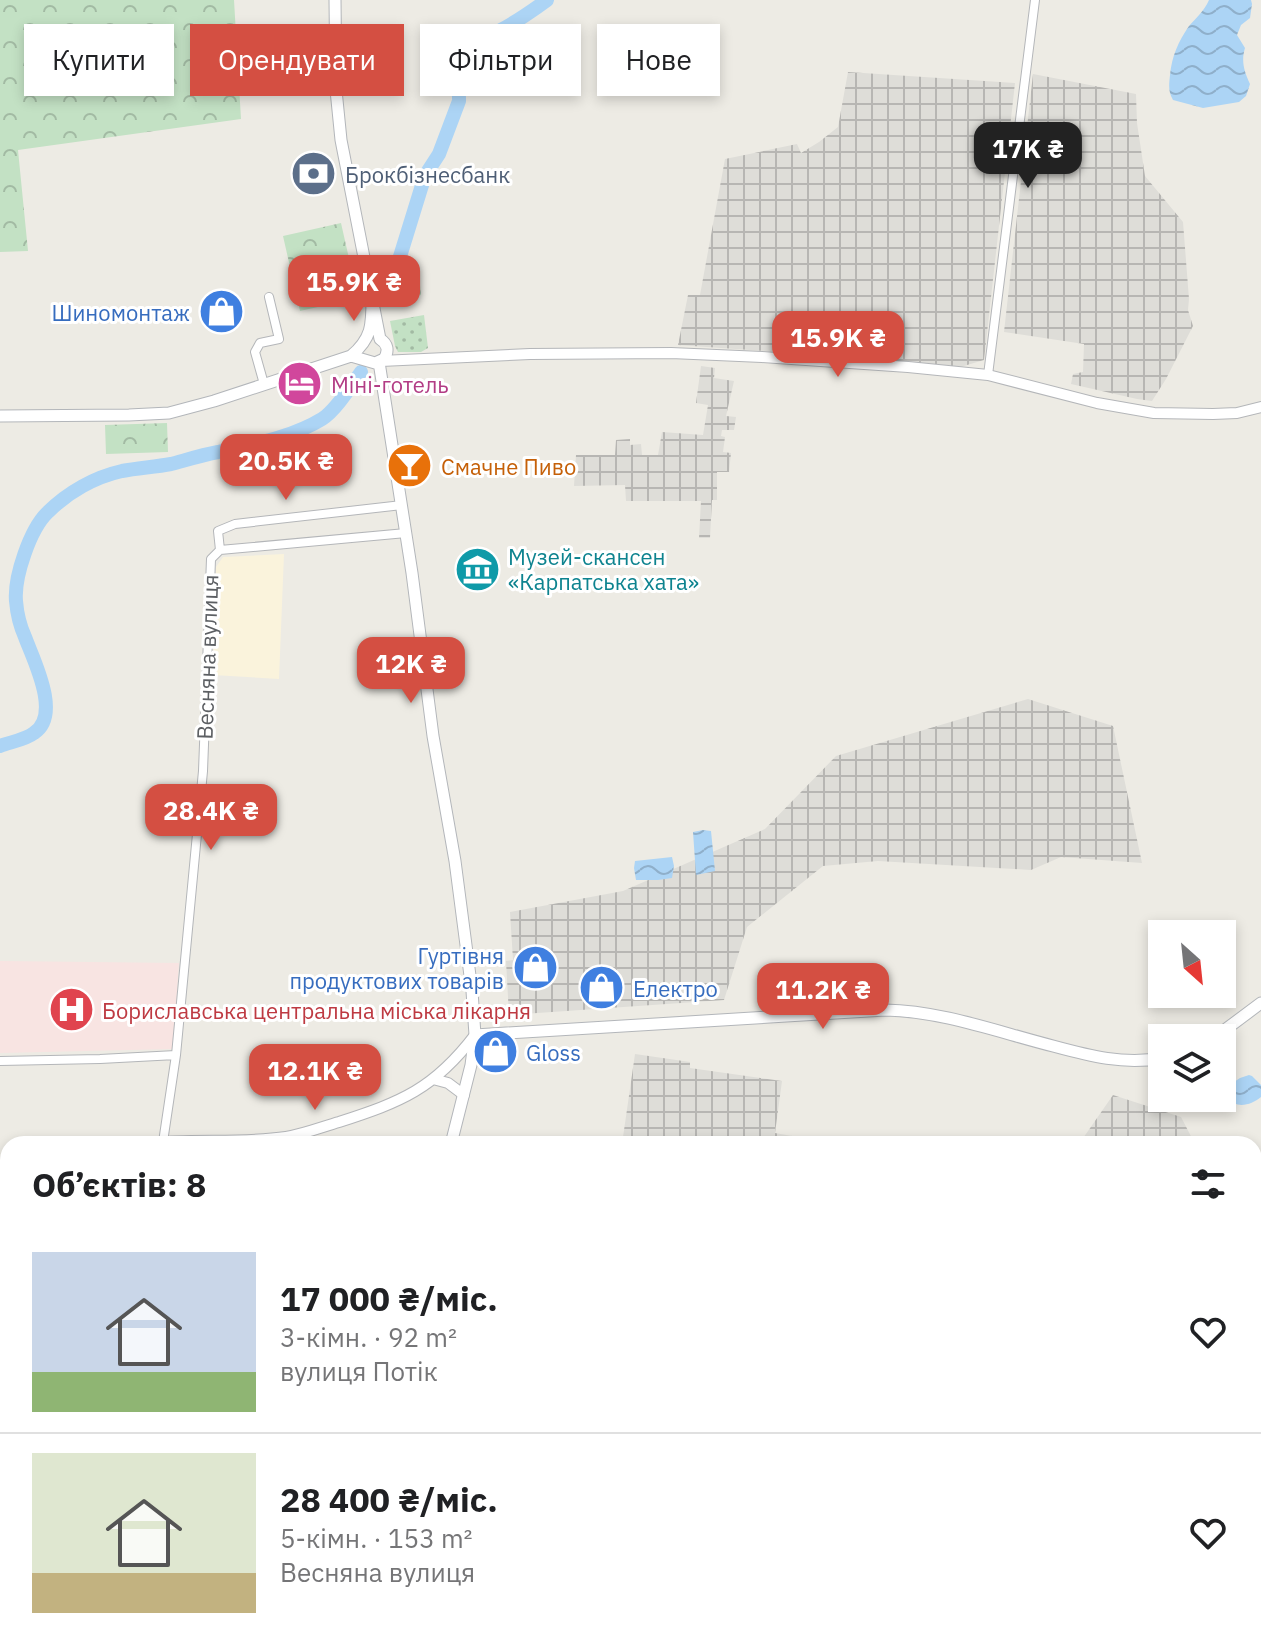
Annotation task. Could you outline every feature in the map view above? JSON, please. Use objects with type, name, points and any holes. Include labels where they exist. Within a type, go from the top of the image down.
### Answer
[{"type":"main road","points":[[335,0],[339,127],[380,339],[387,350],[386,356],[377,364]]},
{"type":"main road","points":[[372,299],[372,322],[362,351],[377,364],[402,505],[472,991],[475,1035],[471,1065],[453,1136]]},
{"type":"main road","points":[[0,416],[169,413],[351,356],[370,339],[380,339]]},
{"type":"main road","points":[[351,356],[377,364]]},
{"type":"main road","points":[[1233,1024],[1261,1003]]},
{"type":"main road","points":[[475,1035],[885,1010],[940,1016],[1097,1058],[1127,1062],[1148,1060]]},
{"type":"street","points":[[988,375],[1035,0]]},
{"type":"street","points":[[264,384],[255,352],[260,343],[279,339],[269,297]]},
{"type":"street","points":[[387,350],[401,360]]},
{"type":"street","points":[[377,364],[401,360],[530,354],[671,353],[908,367],[988,375],[1097,403],[1154,413],[1237,413],[1261,407]]},
{"type":"street","name":"Весняна вулиця","points":[[220,550],[218,531],[235,524],[402,505]]},
{"type":"street","name":"Весняна вулиця","points":[[164,1136],[176,1055],[203,771],[211,559],[220,550],[406,533]]},
{"type":"street","points":[[289,1136],[369,1113],[403,1099],[433,1079],[475,1035]]},
{"type":"street","points":[[0,1061],[176,1055]]},
{"type":"street","points":[[433,1079],[448,1083],[464,1095]]},
{"type":"shaded area","points":[[848,72],[1015,83],[984,360],[957,368],[678,345],[688,295],[700,295],[725,159],[797,144],[801,153],[819,142],[838,127]]},
{"type":"shaded area","points":[[1033,74],[1136,94],[1145,176],[1183,222],[1188,310],[1193,326],[1152,401],[1071,384],[1073,374],[1083,372],[1084,344],[1004,332]]},
{"type":"shaded area","points":[[701,366],[715,368],[714,378],[734,381],[726,416],[736,417],[734,430],[722,430],[721,436],[725,437],[723,452],[731,453],[729,472],[717,472],[717,500],[712,500],[710,538],[699,538],[701,501],[626,501],[625,485],[574,486],[576,455],[615,455],[616,440],[630,439],[630,445],[641,444],[642,455],[658,455],[662,432],[703,435],[708,405],[696,403]]},
{"type":"shaded area","points":[[284,554],[279,679],[213,675],[216,567],[223,557]]},
{"type":"shaded area","points":[[1028,699],[1113,726],[1142,863],[1061,857],[1031,870],[878,861],[823,866],[747,927],[724,1000],[509,1015],[506,961],[513,960],[510,912],[623,891],[765,829],[836,756]]},
{"type":"shaded area","points":[[0,961],[179,963],[173,1049],[0,1053]]},
{"type":"shaded area","points":[[635,1054],[690,1062],[690,1068],[782,1081],[775,1133],[792,1136],[623,1136]]},
{"type":"shaded area","points":[[1113,1095],[1148,1106],[1148,1112],[1166,1112],[1181,1117],[1191,1136],[1085,1136]]},
{"type":"green space","points":[[0,0],[234,0],[235,24],[190,24],[190,96],[240,96],[241,119],[18,150],[28,251],[0,252]]},
{"type":"green space","points":[[341,223],[358,298],[300,311],[283,236]]},
{"type":"green space","points":[[380,272],[420,285],[421,295],[386,302]]},
{"type":"green space","points":[[424,315],[428,348],[421,352],[398,352],[390,321]]},
{"type":"green space","points":[[167,423],[168,452],[106,454],[105,425]]},
{"type":"water","points":[[1209,0],[1251,0],[1250,18],[1241,25],[1237,35],[1245,48],[1244,66],[1250,84],[1246,96],[1239,102],[1203,108],[1173,100],[1169,82],[1179,44]]},
{"type":"water","points":[[711,831],[715,871],[696,875],[693,832]]},
{"type":"water","points":[[672,857],[672,878],[636,880],[635,861]]},
{"type":"water","points":[[1252,1076],[1261,1085],[1261,1097],[1244,1105],[1236,1104],[1236,1081]]},
{"type":"waterway","points":[[398,263],[423,182],[439,154],[459,101],[455,68],[457,57],[470,44],[505,28],[547,0]]},
{"type":"waterway","points":[[0,746],[34,733],[42,725],[46,714],[39,672],[20,624],[16,591],[29,541],[48,512],[73,492],[112,474],[171,464],[258,443],[310,426],[333,410],[361,372]]},
{"type":"place","name":"Брокбізнесбанк","points":[[314,174]]},
{"type":"place","name":"Шиномонтаж","points":[[221,312]]},
{"type":"place","name":"Міні-готель","points":[[300,384]]},
{"type":"place","name":"Смачне Пиво","points":[[410,466]]},
{"type":"place","name":"Музей-скансен «Карпатська хата»","points":[[477,569]]},
{"type":"place","name":"Гуртівня продуктових товарів","points":[[535,968]]},
{"type":"place","name":"Електро","points":[[602,988]]},
{"type":"place","name":"Бориславська центральна міська лікарня","points":[[71,1010]]},
{"type":"place","name":"Gloss","points":[[495,1052]]}]
